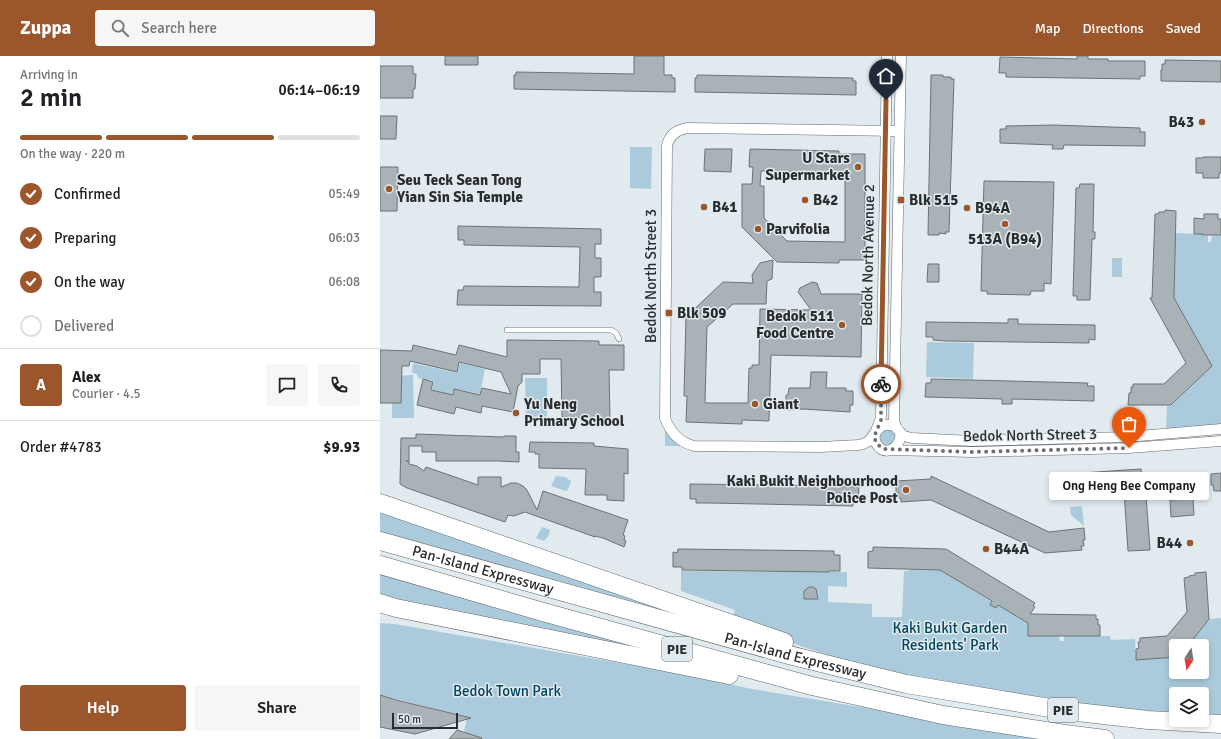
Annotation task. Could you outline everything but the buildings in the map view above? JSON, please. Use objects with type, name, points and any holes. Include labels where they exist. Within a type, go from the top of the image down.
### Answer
[{"type":"highway","points":[[380,502],[906,684]]},
{"type":"highway","name":"Pan-Island Expressway","points":[[380,541],[789,655],[906,684],[1068,711],[1148,720],[1221,724]]},
{"type":"highway","name":"Pan-Island Expressway","points":[[380,565],[543,612],[812,686],[943,715],[1105,739]]},
{"type":"highway","points":[[385,606],[634,655],[796,689],[812,686]]},
{"type":"street","name":"Bedok North Avenue 2","points":[[876,431],[881,416],[887,56]]},
{"type":"street","name":"Bedok North Avenue 2","points":[[897,429],[894,421],[901,56]]},
{"type":"street","name":"Bedok North Street 3","points":[[876,431],[871,439],[864,444],[821,447],[694,446],[682,441],[672,432],[665,418],[666,159],[669,140],[676,132],[687,128],[899,131]]},
{"type":"street","points":[[886,425],[892,426],[897,429],[900,436],[899,443],[894,448],[887,450],[882,449],[877,444],[874,437],[876,431],[880,427],[886,425]]},
{"type":"street","name":"Bedok North Street 3","points":[[897,429],[904,436],[910,437],[972,441],[1127,437],[1221,430]]},
{"type":"street","name":"Bedok North Street 3","points":[[887,450],[973,452],[1129,448],[1221,441]]},
{"type":"lane","points":[[507,330],[611,330],[616,333],[619,339]]},
{"type":"green space","points":[[630,147],[652,147],[651,189],[630,188]]},
{"type":"green space","points":[[1175,233],[1202,234],[1203,236],[1208,236],[1208,242],[1211,242],[1212,236],[1221,235],[1221,424],[1166,429],[1167,406],[1171,406],[1212,366],[1174,298]]},
{"type":"green space","points":[[1112,258],[1122,258],[1122,277],[1112,277]]},
{"type":"green space","points":[[927,342],[974,343],[973,379],[926,377]]},
{"type":"green space","points":[[413,363],[457,373],[460,363],[485,369],[480,394],[454,389],[452,395],[432,390],[434,381],[418,378],[417,374],[412,373]]},
{"type":"green space","points":[[413,375],[414,418],[392,418],[392,376]]},
{"type":"green space","points":[[525,378],[547,378],[547,420],[526,420]]},
{"type":"green space","points":[[665,419],[693,446],[665,446]]},
{"type":"green space","points":[[884,425],[900,436],[886,450],[876,443]]},
{"type":"green space","points":[[556,476],[565,477],[571,481],[568,490],[566,491],[551,486]]},
{"type":"green space","points":[[380,503],[903,683],[380,541]]},
{"type":"green space","points":[[1082,506],[1084,526],[1071,515],[1070,507]]},
{"type":"green space","points":[[542,527],[550,530],[549,535],[544,541],[536,538]]},
{"type":"green space","points":[[380,565],[796,688],[633,654],[380,608]]},
{"type":"green space","name":"Kaki Bukit Garden Residents' Park","points":[[940,570],[992,602],[991,605],[996,608],[998,605],[1028,623],[1028,636],[1059,636],[1060,641],[1064,641],[1064,636],[1110,636],[1111,640],[1135,639],[1136,660],[1169,658],[1169,679],[1209,679],[1209,639],[1193,639],[1209,619],[1221,618],[1221,722],[1209,721],[1209,687],[1169,687],[1169,719],[906,682],[731,622],[735,610],[681,591],[681,571],[847,572],[847,587],[828,586],[828,602],[872,604],[872,617],[902,617],[904,571]]},
{"type":"green space","name":"Bedok Town Park","points":[[380,623],[395,624],[666,671],[752,689],[1054,739],[482,739],[464,732],[467,717],[380,695]]},
{"type":"way so far","points":[[881,384],[881,420],[874,437],[875,442],[880,448],[887,450],[973,452],[1129,448]]},
{"type":"place","name":"B43","points":[[1202,122]]},
{"type":"place","name":"U Stars Supermarket","points":[[858,167]]},
{"type":"place","name":"Seu Teck Sean Tong Yian Sin Sia Temple","points":[[389,189]]},
{"type":"place","name":"B42","points":[[805,200]]},
{"type":"place","name":"Blk 515","points":[[901,200]]},
{"type":"place","name":"B41","points":[[704,207]]},
{"type":"place","name":"B94A","points":[[967,208]]},
{"type":"place","name":"513A (B94)","points":[[1005,224]]},
{"type":"place","name":"Parvifolia","points":[[758,229]]},
{"type":"place","name":"Blk 509","points":[[669,313]]},
{"type":"place","name":"Bedok 511 Food Centre","points":[[842,325]]},
{"type":"place","name":"Giant","points":[[755,404]]},
{"type":"place","name":"Yu Neng Primary School","points":[[516,413]]},
{"type":"place","name":"Ong Heng Bee Company","points":[[1129,448]]},
{"type":"place","name":"Kaki Bukit Neighbourhood Police Post","points":[[906,490]]},
{"type":"place","name":"B44","points":[[1190,543]]},
{"type":"place","name":"B44A","points":[[986,549]]},
{"type":"route","points":[[881,384],[886,100]]}]
